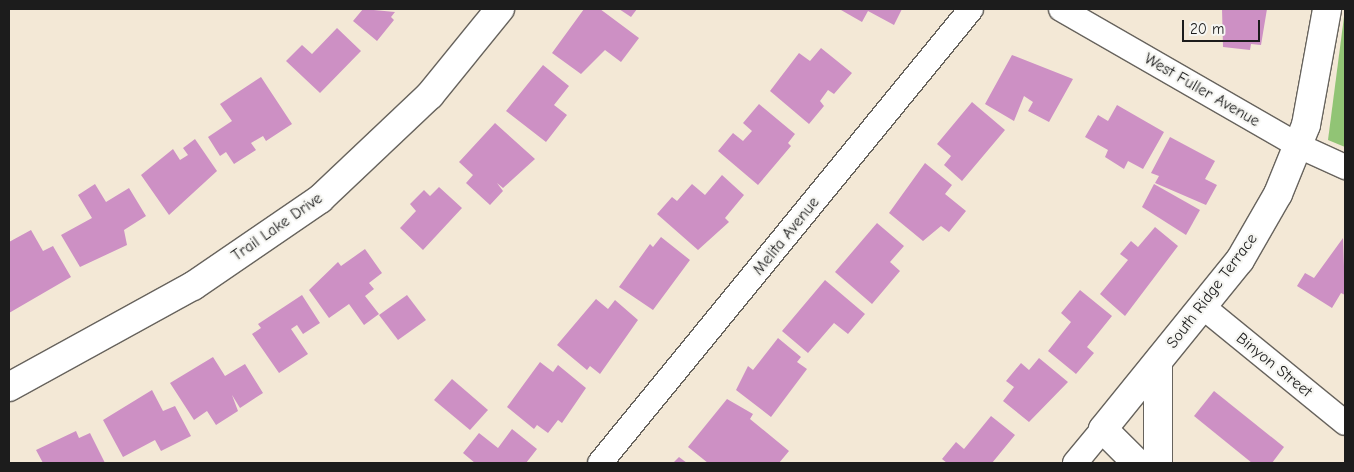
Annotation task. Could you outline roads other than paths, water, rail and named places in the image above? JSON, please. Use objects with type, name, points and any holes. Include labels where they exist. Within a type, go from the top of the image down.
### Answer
[{"type":"street","name":"Trail Lake Drive","points":[[9,387],[193,286],[320,199],[430,95],[500,9]]},
{"type":"street","name":"Melita Avenue","points":[[600,463],[971,9]]},
{"type":"street","name":"West Fuller Avenue","points":[[1060,9],[1299,146],[1345,167]]},
{"type":"street","name":"South Ridge Terrace","points":[[1075,463],[1158,364],[1251,242],[1299,146],[1313,98],[1327,9]]},
{"type":"street","name":"Binyon Street","points":[[1202,307],[1345,423]]},
{"type":"street","points":[[1158,364],[1158,463]]},
{"type":"street","points":[[1103,429],[1137,463]]}]
